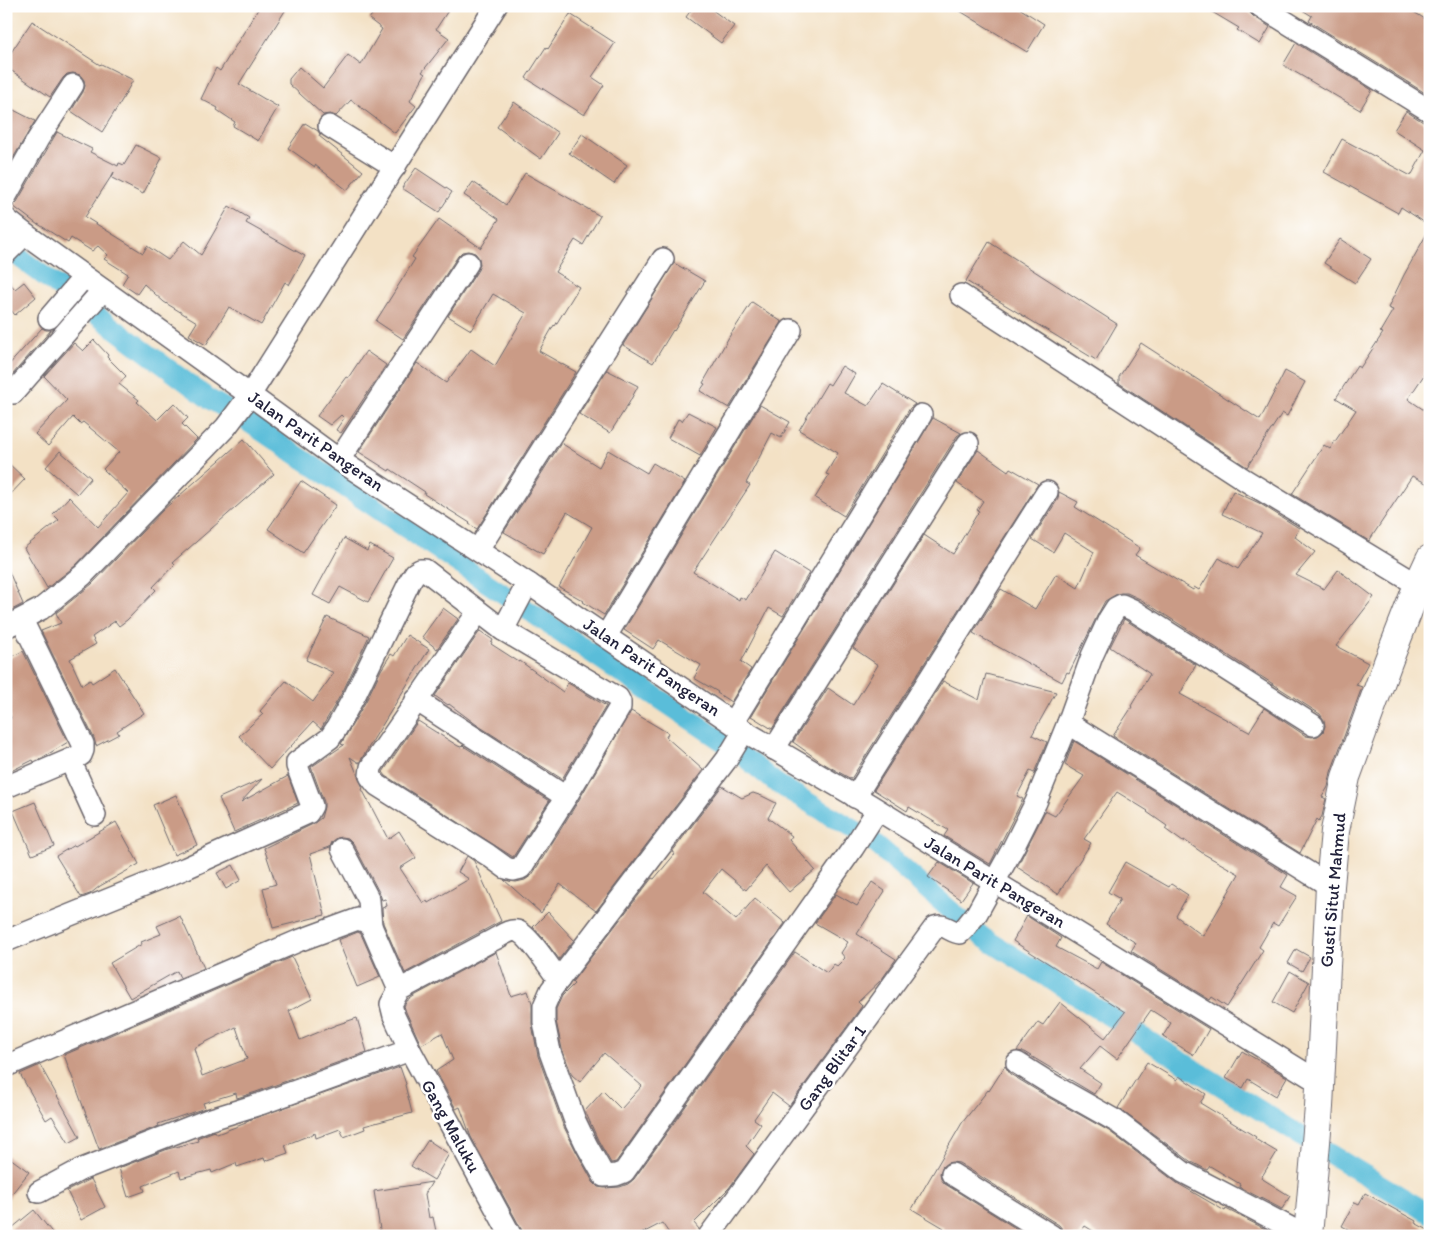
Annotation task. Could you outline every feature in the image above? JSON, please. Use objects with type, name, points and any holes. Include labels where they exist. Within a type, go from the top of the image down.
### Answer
[{"type":"highway","name":"Gusti Situt Mahmud","points":[[1307,1236],[1322,1055],[1330,886],[1335,831],[1346,777],[1388,662],[1430,559]]},
{"type":"street","points":[[6,787],[70,760],[81,754],[84,750],[84,744],[14,624],[41,609],[83,575],[226,427],[247,399],[496,6]]},
{"type":"street","points":[[1260,6],[1430,111]]},
{"type":"street","points":[[6,196],[38,139],[74,85]]},
{"type":"street","points":[[329,126],[395,167]]},
{"type":"street","name":"Jalan Parit Pangeran","points":[[6,219],[16,243],[68,296],[102,291],[247,399],[478,550],[526,588],[606,636],[739,730],[855,796],[874,816],[994,881],[1319,1095]]},
{"type":"street","points":[[478,550],[663,259]]},
{"type":"street","points":[[339,460],[468,263]]},
{"type":"street","points":[[13,393],[102,291]]},
{"type":"street","points":[[961,295],[1245,480],[1418,585]]},
{"type":"street","points":[[606,636],[791,330]]},
{"type":"street","points":[[874,816],[624,1172],[604,1176],[575,1121],[550,1052],[544,1022],[544,1006],[551,990],[727,759],[739,730],[921,415]]},
{"type":"street","points":[[774,749],[968,443]]},
{"type":"street","points":[[855,796],[1047,492]]},
{"type":"street","points":[[6,942],[186,868],[308,813],[312,806],[297,762],[330,738],[336,729],[355,695],[410,581],[420,570],[425,570],[478,612],[505,625],[618,698],[620,702],[620,707],[566,798],[521,868],[513,870],[506,868],[377,785],[370,776],[371,767],[478,612]]},
{"type":"street","points":[[505,625],[526,588]]},
{"type":"street","points":[[994,881],[1036,802],[1068,723],[1092,656],[1109,619],[1116,608],[1122,605],[1133,610],[1313,725]]},
{"type":"street","points":[[416,700],[566,798]]},
{"type":"street","points":[[1068,723],[1330,886]]},
{"type":"street","points":[[70,760],[95,815]]},
{"type":"street","points":[[342,849],[369,900],[372,926],[399,990],[511,931],[517,931],[522,934],[559,980]]},
{"type":"street","name":"Gang Blitar 1","points":[[709,1236],[935,927],[945,926],[954,932],[960,933],[970,921],[994,881]]},
{"type":"street","points":[[6,1066],[298,941],[358,919],[372,926]]},
{"type":"street","name":"Gang Maluku","points":[[399,990],[391,1004],[394,1016],[410,1050],[511,1236]]},
{"type":"street","points":[[39,1192],[80,1170],[208,1120],[260,1104],[410,1050]]},
{"type":"street","points":[[1017,1063],[1078,1101],[1116,1121],[1183,1172],[1307,1236]]},
{"type":"street","points":[[952,1174],[1052,1236]]},
{"type":"building","points":[[260,6],[288,6],[239,84],[278,107],[258,141],[233,126],[235,122],[217,110],[218,108],[201,99],[216,68],[220,71]]},
{"type":"building","points":[[378,6],[451,6],[436,29],[449,38],[422,72],[425,74],[410,101],[416,106],[395,133],[351,100],[336,116],[330,114],[323,115],[289,84],[289,79],[299,67],[323,88],[348,55],[361,65],[382,29],[369,19]]},
{"type":"building","points":[[694,6],[707,6],[734,26],[721,43],[686,17]]},
{"type":"building","points":[[952,6],[1016,6],[1044,24],[1027,52]]},
{"type":"building","points":[[1202,6],[1248,6],[1249,12],[1253,16],[1270,27],[1260,44],[1237,30],[1239,28]]},
{"type":"building","points":[[1296,6],[1404,6],[1430,22],[1430,96],[1309,21],[1312,16]]},
{"type":"building","points":[[570,14],[615,43],[592,77],[604,85],[584,115],[526,78],[546,47],[548,49]]},
{"type":"building","points":[[32,21],[100,65],[133,80],[102,132],[71,111],[85,86],[84,80],[80,75],[67,74],[50,97],[6,67],[6,60]]},
{"type":"building","points":[[1296,43],[1372,90],[1360,110],[1283,65]]},
{"type":"building","points":[[514,102],[558,133],[541,159],[497,127]]},
{"type":"building","points":[[6,106],[35,121],[6,170]]},
{"type":"building","points":[[1406,111],[1423,122],[1430,123],[1430,226],[1401,207],[1398,213],[1324,172],[1342,139],[1411,176],[1425,150],[1394,130]]},
{"type":"building","points":[[305,123],[318,131],[319,136],[363,171],[347,190],[315,165],[315,167],[288,148]]},
{"type":"building","points":[[57,132],[92,149],[90,152],[118,166],[119,163],[124,165],[136,145],[162,158],[143,194],[112,178],[114,172],[85,217],[143,253],[147,246],[168,260],[184,241],[201,255],[229,206],[249,218],[246,223],[305,256],[289,285],[285,282],[261,325],[229,307],[206,345],[189,335],[197,322],[164,302],[144,284],[137,294],[122,284],[128,274],[104,259],[108,255],[98,246],[92,251],[71,238],[68,243],[38,225],[13,206]]},
{"type":"building","points":[[582,134],[627,165],[614,184],[569,153]]},
{"type":"building","points":[[416,168],[452,192],[439,212],[402,188]]},
{"type":"building","points":[[525,173],[600,216],[583,245],[575,240],[555,272],[579,287],[539,351],[576,372],[477,529],[390,469],[389,471],[359,452],[417,363],[446,383],[471,349],[495,366],[526,313],[493,294],[471,330],[448,316],[480,264],[479,258],[475,253],[468,251],[462,252],[458,256],[403,339],[376,321],[415,259],[412,257],[439,219],[481,248],[499,219],[464,195],[473,182],[506,205]]},
{"type":"building","points":[[1430,228],[1430,366],[1408,399],[1430,414],[1430,485],[1412,476],[1369,541],[1292,494],[1324,445],[1330,449],[1356,410],[1336,398],[1357,366],[1360,368],[1383,333],[1380,332],[1393,310],[1388,308]]},
{"type":"building","points":[[1340,239],[1371,259],[1355,283],[1324,263]]},
{"type":"building","points":[[989,242],[1117,324],[1096,360],[966,281]]},
{"type":"building","points":[[674,263],[705,281],[653,363],[623,345]]},
{"type":"building","points":[[6,279],[15,289],[24,282],[36,297],[15,315],[6,304]]},
{"type":"building","points":[[752,302],[782,322],[729,408],[700,391],[729,337]]},
{"type":"building","points":[[42,328],[51,330],[6,382],[6,368]]},
{"type":"building","points":[[94,340],[108,355],[107,357],[126,376],[119,384],[139,400],[137,402],[157,420],[174,403],[188,418],[182,424],[197,439],[75,566],[47,588],[24,548],[59,520],[53,514],[69,497],[98,527],[128,493],[103,469],[119,452],[83,422],[80,424],[73,417],[48,446],[35,434],[67,400],[44,376],[74,343],[83,351]]},
{"type":"building","points":[[1141,343],[1260,420],[1285,371],[1305,382],[1287,416],[1282,413],[1247,467],[1119,383],[1119,377]]},
{"type":"building","points":[[366,351],[386,365],[341,433],[336,430],[344,418],[341,415],[330,425],[317,416],[346,377],[348,378]]},
{"type":"building","points":[[842,366],[855,374],[844,393],[868,406],[883,384],[915,404],[910,408],[844,516],[815,498],[829,475],[826,474],[838,453],[799,430],[827,383],[830,385]]},
{"type":"building","points":[[607,370],[638,386],[610,433],[579,414]]},
{"type":"building","points":[[760,405],[790,422],[781,438],[772,433],[746,483],[750,485],[693,572],[739,600],[740,597],[746,600],[775,552],[809,573],[783,616],[769,608],[741,662],[751,669],[731,702],[694,678],[701,665],[659,640],[653,649],[624,630]]},
{"type":"building","points":[[688,412],[717,427],[700,456],[668,438],[678,419],[682,421]]},
{"type":"building","points":[[933,418],[961,433],[957,436],[772,729],[751,716]]},
{"type":"building","points":[[244,439],[274,474],[173,562],[175,564],[153,587],[156,590],[127,620],[119,626],[115,621],[92,637],[96,644],[70,659],[82,685],[90,680],[92,683],[115,668],[144,713],[117,731],[119,734],[96,746],[94,738],[41,631],[61,623],[56,613],[92,584],[163,510]]},
{"type":"building","points":[[561,443],[599,467],[608,450],[647,473],[653,463],[685,482],[604,615],[559,587],[592,527],[567,512],[543,554],[504,532]]},
{"type":"building","points":[[978,450],[1008,471],[1010,468],[1038,484],[851,779],[821,762],[793,742],[828,688],[853,705],[878,665],[853,648],[924,535],[953,554],[983,501],[957,483]]},
{"type":"building","points":[[60,451],[91,478],[77,494],[46,467]]},
{"type":"building","points":[[6,461],[25,479],[6,499]]},
{"type":"building","points":[[301,481],[336,505],[303,553],[268,529]]},
{"type":"building","points":[[1233,491],[1259,503],[1299,528],[1295,537],[1315,552],[1296,575],[1324,589],[1338,570],[1374,597],[1336,646],[1368,663],[1356,685],[1362,687],[1331,772],[1328,787],[1322,797],[1326,799],[1322,816],[1319,821],[1317,819],[1300,853],[1113,736],[1150,674],[1110,647],[1124,619],[1196,665],[1180,694],[1249,732],[1264,708],[1306,736],[1318,736],[1323,732],[1325,726],[1320,714],[1140,599],[1127,593],[1117,594],[1105,601],[1069,673],[1067,672],[1062,682],[973,633],[1001,589],[1035,609],[1056,574],[1078,588],[1094,552],[1064,533],[1053,552],[1032,539],[1058,499],[1059,492],[1078,502],[1075,507],[1140,548],[1135,555],[1193,590],[1194,587],[1199,590],[1219,558],[1238,569],[1262,533],[1222,514]]},
{"type":"building","points":[[344,538],[367,551],[370,545],[393,558],[368,602],[340,587],[330,604],[313,595]]},
{"type":"building","points":[[6,565],[23,604],[6,613]]},
{"type":"building","points":[[443,608],[458,619],[437,649],[422,637]]},
{"type":"building","points":[[327,617],[369,636],[344,689],[321,729],[313,722],[270,769],[239,736],[263,714],[260,711],[286,681],[313,702],[334,673],[306,660]]},
{"type":"building","points":[[480,631],[493,640],[491,644],[520,661],[563,692],[568,683],[606,706],[562,779],[435,696]]},
{"type":"building","points":[[407,635],[429,649],[359,763],[350,757],[362,789],[388,839],[399,831],[416,858],[400,868],[423,903],[427,901],[428,903],[469,879],[458,872],[467,856],[474,861],[501,921],[405,973],[383,923],[382,908],[387,906],[385,899],[382,900],[353,843],[348,838],[337,838],[330,847],[310,854],[325,915],[273,928],[263,888],[276,884],[264,848],[313,824],[321,818],[324,802],[311,767],[344,745],[341,744],[366,701],[381,670],[391,654],[394,656]]},
{"type":"building","points":[[23,651],[68,742],[40,759],[34,762],[33,760],[11,771],[6,762],[6,721],[11,718],[6,707],[6,660]]},
{"type":"building","points":[[986,674],[1056,692],[1032,735],[1047,742],[1034,773],[1030,771],[1017,796],[1023,799],[990,864],[944,836],[948,830],[909,807],[907,811],[874,790],[943,681],[979,700]]},
{"type":"building","points":[[631,711],[668,733],[666,737],[703,770],[596,911],[560,884],[541,913],[504,880],[516,882],[525,880],[532,875]]},
{"type":"building","points":[[418,721],[458,746],[461,747],[463,745],[549,801],[513,857],[386,776],[383,772]]},
{"type":"building","points":[[1074,741],[1288,875],[1281,887],[1297,896],[1278,926],[1273,923],[1259,947],[1263,950],[1227,1007],[1212,997],[1210,1000],[1131,951],[1136,943],[1106,924],[1120,899],[1108,892],[1125,862],[1169,887],[1171,884],[1188,895],[1176,916],[1203,936],[1239,874],[1184,840],[1183,842],[1165,829],[1167,826],[1148,811],[1117,792],[1084,839],[1091,843],[1058,894],[1017,867],[1045,811],[1055,816],[1084,776],[1065,765]]},
{"type":"building","points":[[288,776],[298,803],[234,832],[219,798],[262,779],[241,802]]},
{"type":"building","points":[[722,786],[742,798],[753,793],[776,803],[768,818],[792,836],[789,840],[815,870],[789,892],[766,866],[746,890],[721,869],[703,892],[736,920],[755,898],[785,923],[616,1162],[611,1163],[585,1111],[603,1091],[621,1109],[642,1086],[604,1053],[580,1082],[572,1075],[562,1049],[556,1021],[556,1009],[562,996],[574,984],[572,982],[652,878],[654,879],[675,854],[672,852]]},
{"type":"building","points":[[176,795],[197,845],[174,855],[153,805]]},
{"type":"building","points":[[35,802],[54,846],[32,855],[13,811]]},
{"type":"building","points":[[116,822],[139,864],[100,886],[90,894],[81,897],[56,856]]},
{"type":"building","points":[[939,862],[973,883],[961,900],[928,877]]},
{"type":"building","points":[[233,865],[241,880],[226,889],[217,873]]},
{"type":"building","points":[[872,882],[885,891],[857,934],[896,959],[882,979],[858,1002],[862,1006],[789,1106],[772,1093],[754,1119],[761,1124],[746,1146],[754,1154],[729,1188],[694,1223],[699,1229],[697,1236],[671,1236],[662,1223],[637,1236],[525,1236],[471,1137],[460,1107],[456,1109],[436,1071],[453,1060],[442,1033],[421,1045],[404,1006],[407,1001],[496,952],[511,996],[528,991],[532,1003],[532,1024],[538,1056],[563,1125],[576,1151],[593,1182],[598,1187],[620,1187],[634,1179],[795,952],[827,973],[834,964],[837,966],[845,958],[841,953],[848,942],[815,923],[836,894],[857,906]]},
{"type":"building","points":[[548,912],[574,940],[559,959],[533,927]]},
{"type":"building","points":[[180,916],[204,968],[180,978],[177,971],[130,998],[110,963],[142,944],[141,942],[161,934],[157,926]]},
{"type":"building","points":[[1027,916],[1061,938],[1056,947],[1097,969],[1101,962],[1209,1029],[1194,1055],[1163,1036],[1171,1023],[1151,1010],[1117,1059],[1100,1046],[1080,1069],[1101,1083],[1094,1094],[1024,1052],[1017,1051],[1038,1022],[1043,1025],[1060,1002],[1105,1038],[1125,1012],[1013,941]]},
{"type":"building","points":[[358,932],[361,934],[380,977],[357,987],[338,940]]},
{"type":"building","points":[[1296,949],[1310,957],[1302,971],[1288,963]]},
{"type":"building","points":[[292,957],[312,999],[289,1011],[300,1040],[357,1018],[367,1052],[237,1098],[236,1093],[203,1103],[205,1108],[158,1124],[159,1126],[99,1149],[64,1055]],"holes":[[[236,1027],[247,1059],[202,1076],[194,1048]]]},
{"type":"building","points":[[1290,971],[1309,982],[1292,1013],[1273,1002]]},
{"type":"building","points":[[1242,1051],[1287,1077],[1276,1096],[1248,1079],[1243,1088],[1226,1078]]},
{"type":"building","points":[[1147,1062],[1177,1080],[1179,1076],[1206,1094],[1200,1103],[1277,1152],[1261,1178],[1290,1196],[1282,1209],[1239,1187],[1240,1184],[1210,1166],[1207,1170],[1190,1161],[1118,1108]]},
{"type":"building","points":[[40,1065],[80,1137],[69,1143],[52,1116],[46,1120],[20,1074]]},
{"type":"building","points":[[1005,1066],[1010,1074],[1109,1131],[1177,1183],[1225,1211],[1226,1209],[1269,1231],[1265,1236],[1101,1236],[1085,1226],[1078,1236],[1064,1236],[1063,1230],[1059,1225],[959,1163],[952,1162],[942,1167],[940,1173],[941,1179],[945,1184],[1028,1236],[953,1236],[943,1230],[944,1228],[912,1209],[962,1123],[989,1091]]},
{"type":"building","points":[[400,1067],[406,1084],[412,1113],[364,1126],[365,1129],[344,1137],[340,1129],[316,1138],[315,1133],[285,1145],[288,1153],[265,1161],[264,1158],[237,1167],[236,1163],[212,1173],[211,1170],[181,1178],[179,1171],[143,1186],[145,1191],[128,1197],[119,1168],[168,1149],[198,1141],[197,1138],[212,1132],[215,1131],[217,1134],[246,1123],[246,1121]]},
{"type":"building","points":[[428,1140],[449,1154],[434,1180],[411,1166]]},
{"type":"building","points":[[6,1155],[29,1172],[6,1201]]},
{"type":"building","points":[[91,1179],[105,1207],[81,1220],[67,1191]]},
{"type":"building","points":[[432,1182],[425,1194],[429,1218],[433,1217],[437,1236],[381,1236],[374,1191]]},
{"type":"building","points":[[1365,1193],[1416,1221],[1415,1223],[1430,1231],[1430,1236],[1361,1236],[1342,1226],[1355,1202],[1359,1204]]},
{"type":"building","points":[[34,1210],[55,1236],[6,1236],[6,1233]]},
{"type":"waterway","points":[[6,247],[209,399],[239,416],[734,749],[776,783],[870,839],[984,938],[1325,1151],[1430,1214]]}]
